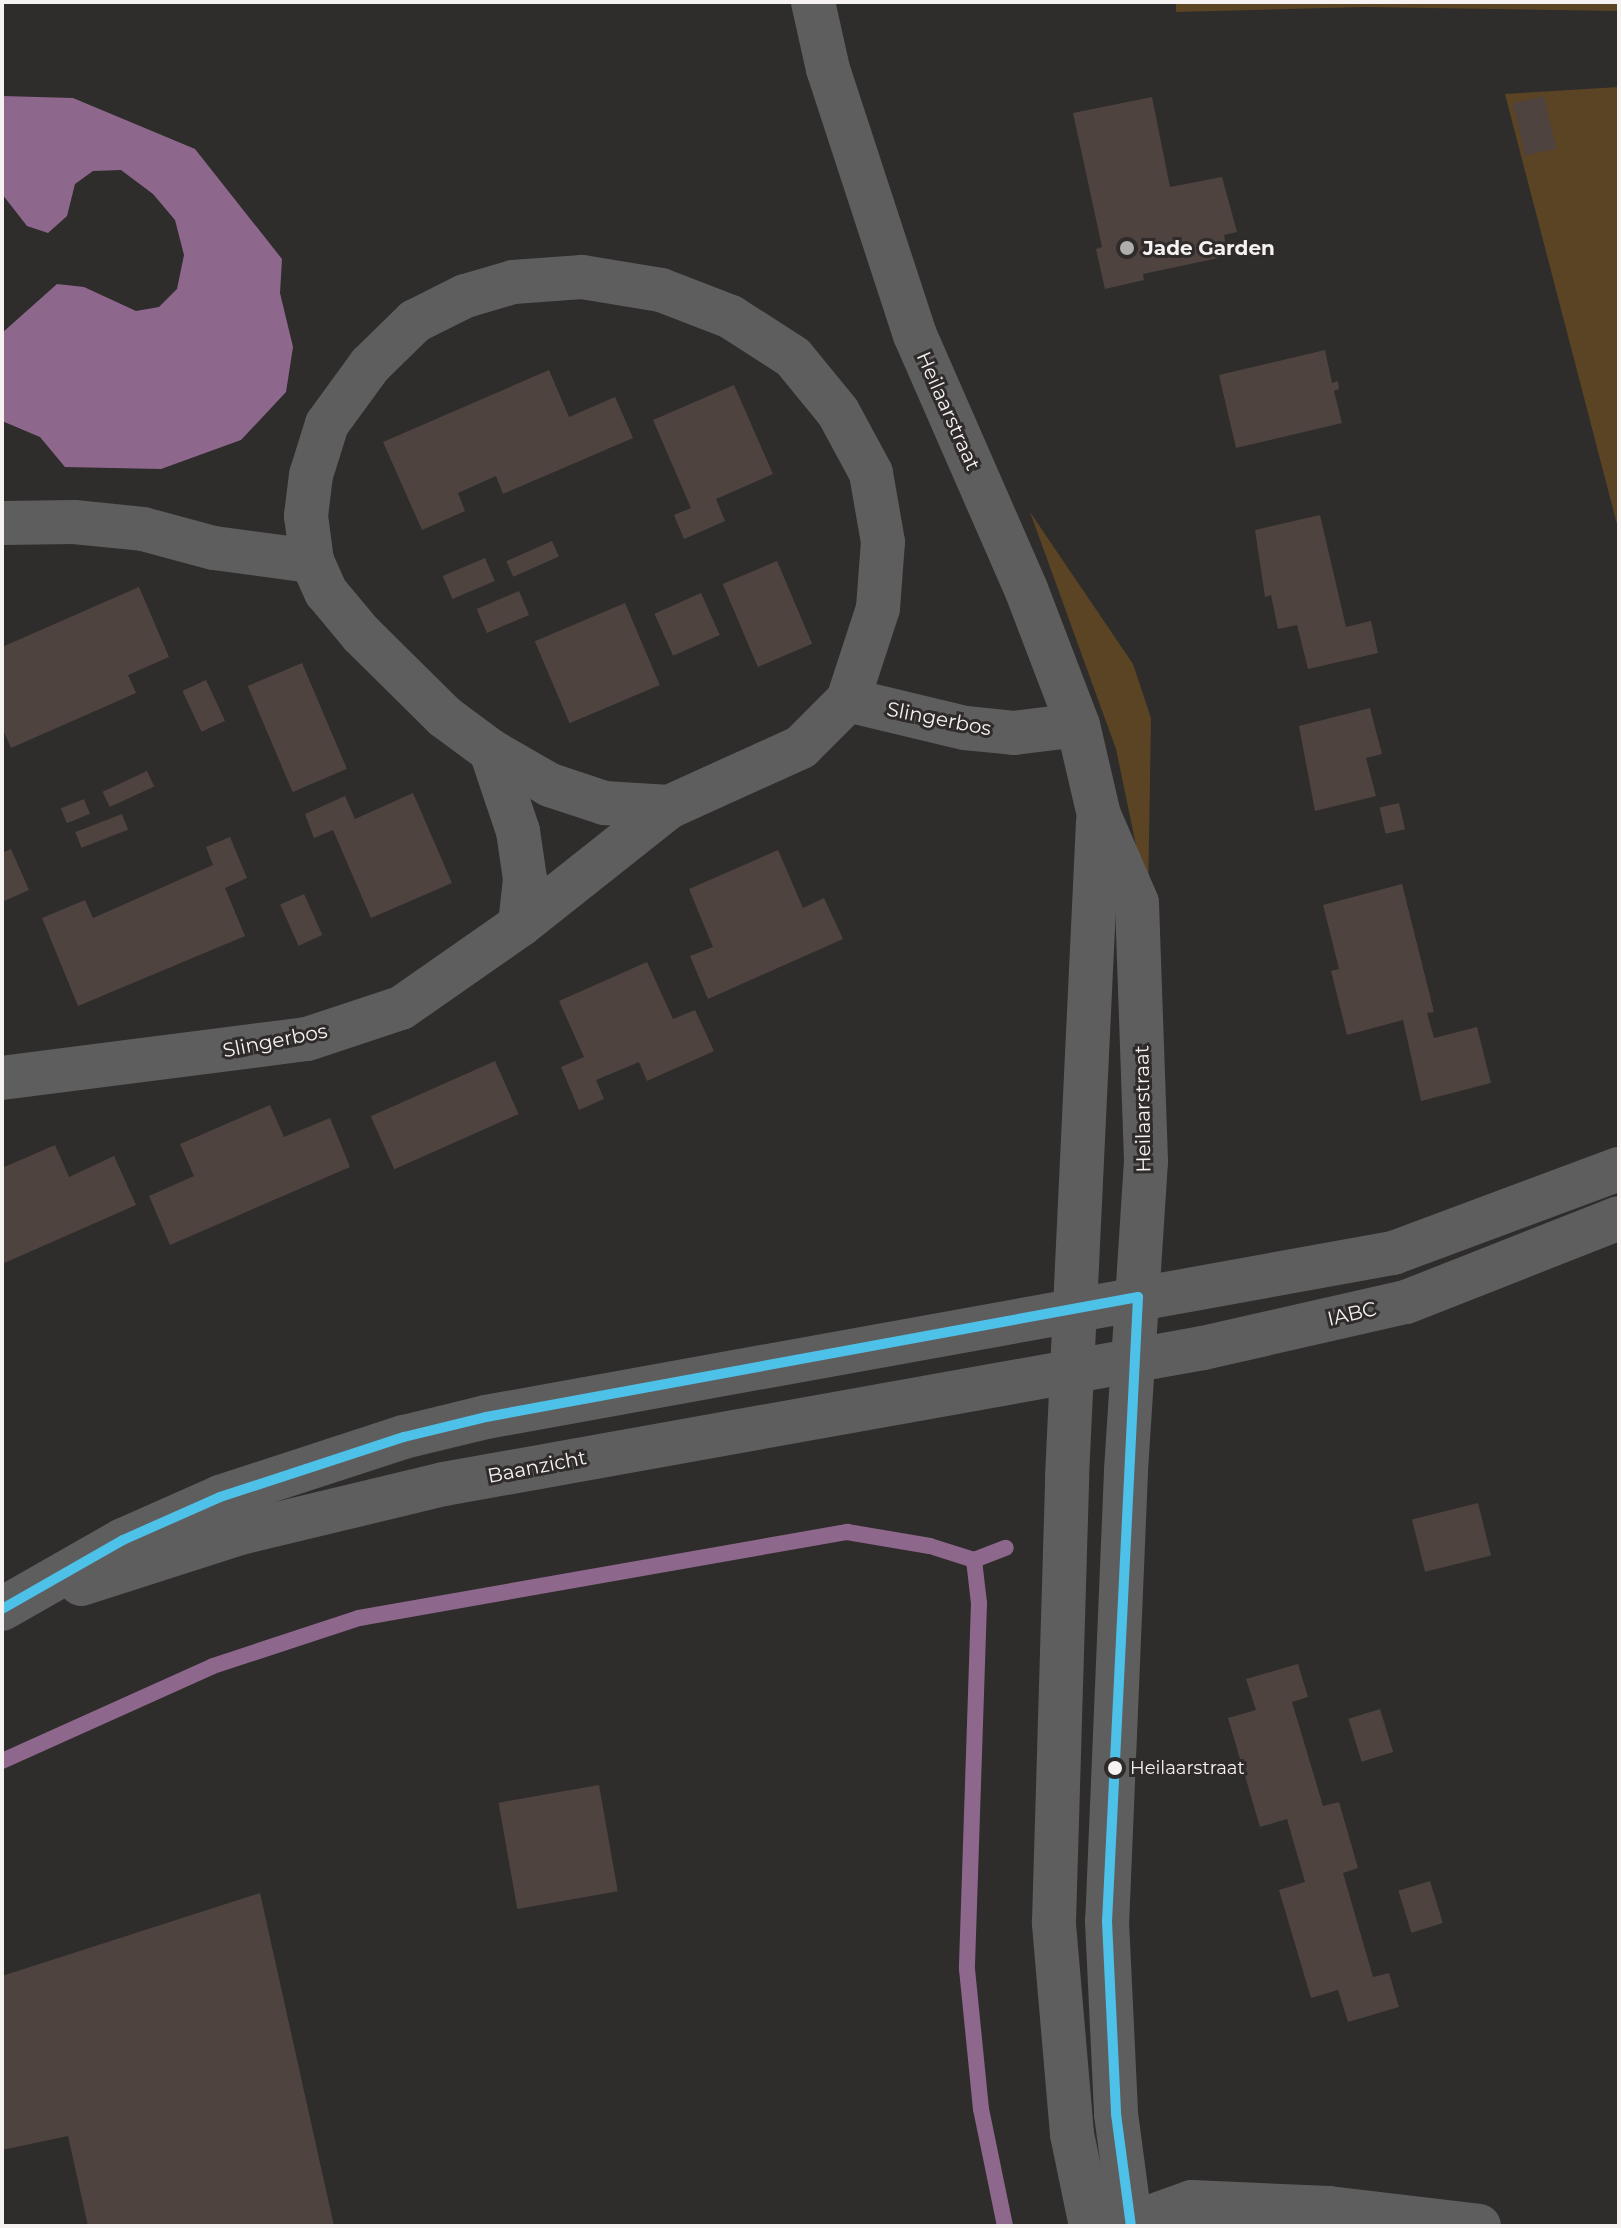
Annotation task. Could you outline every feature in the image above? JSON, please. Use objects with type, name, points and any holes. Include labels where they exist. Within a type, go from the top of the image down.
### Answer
[{"type":"street","name":"Heilaarstraat","points":[[813,2],[828,69],[915,335],[1026,589],[1078,725],[1099,815],[1137,903],[1146,1161],[1133,1359],[1107,1906],[1119,2226]]},
{"type":"street","name":"Slingerbos","points":[[2,1078],[307,1039],[401,1008],[520,925],[669,807],[801,747],[848,700],[878,608],[883,542],[871,473],[838,412],[793,357],[731,317],[661,290],[582,277],[513,282],[465,296],[415,321],[370,365],[327,424],[311,475],[306,516],[312,561],[326,592],[361,634],[445,717],[491,751],[550,785],[604,803],[669,807]]},
{"type":"street","points":[[2,523],[143,529],[214,548],[312,561]]},
{"type":"street","name":"Slingerbos","points":[[848,700],[965,728],[1014,733],[1078,725]]},
{"type":"street","points":[[491,751],[518,831],[525,879],[520,925]]},
{"type":"street","name":"Heilaarstraat","points":[[1099,815],[1073,1370],[1054,1922],[1072,2134],[1119,2226]]},
{"type":"street","points":[[1138,1297],[1393,1253],[1619,1169]]},
{"type":"street","name":"IABC","points":[[1073,1370],[1406,1302],[1619,1218]]},
{"type":"street","name":"Baanzicht","points":[[6,1607],[123,1540],[220,1497],[404,1437],[486,1417],[1138,1297]]},
{"type":"street","name":"Baanzicht","points":[[6,1607],[340,1507],[1073,1370]]},
{"type":"street","points":[[1119,2226],[1192,2202],[1329,2208],[1479,2226]]},
{"type":"shaded area","points":[[1176,2],[1619,2],[1619,11],[1364,7],[1176,12]]},
{"type":"shaded area","points":[[1619,87],[1619,532],[1505,94]]},
{"type":"shaded area","points":[[2,96],[73,98],[195,149],[282,259],[280,293],[293,347],[286,392],[241,440],[161,469],[65,467],[40,437],[2,421],[2,333],[57,284],[84,287],[136,311],[159,307],[177,289],[184,255],[175,220],[153,194],[121,170],[93,171],[75,184],[67,216],[48,233],[27,226],[2,194]]},
{"type":"shaded area","points":[[1030,512],[1133,664],[1151,718],[1148,903],[1116,749]]},
{"type":"building","points":[[1544,96],[1556,149],[1525,156],[1513,103]]},
{"type":"building","points":[[1152,97],[1170,187],[1222,177],[1237,232],[1224,235],[1228,256],[1143,274],[1144,280],[1105,289],[1096,249],[1102,247],[1073,113]]},
{"type":"building","points":[[1325,350],[1332,383],[1338,381],[1339,389],[1334,391],[1342,423],[1236,448],[1219,375]]},
{"type":"building","points":[[549,370],[569,417],[615,397],[633,438],[503,494],[496,476],[458,493],[465,511],[422,530],[383,442]]},
{"type":"building","points":[[734,385],[773,474],[716,499],[725,521],[684,539],[674,515],[691,508],[653,420]]},
{"type":"building","points":[[1320,515],[1346,627],[1371,621],[1378,653],[1308,669],[1297,625],[1278,629],[1271,595],[1265,597],[1255,530]]},
{"type":"building","points":[[552,541],[559,557],[513,577],[506,561]]},
{"type":"building","points":[[485,558],[495,581],[452,599],[443,576]]},
{"type":"building","points":[[777,561],[812,644],[758,667],[723,584]]},
{"type":"building","points":[[139,587],[169,657],[128,675],[136,693],[11,748],[2,727],[2,647]]},
{"type":"building","points":[[519,591],[529,615],[487,633],[477,609]]},
{"type":"building","points":[[701,593],[720,635],[673,656],[654,614]]},
{"type":"building","points":[[625,603],[660,685],[570,723],[535,641]]},
{"type":"building","points":[[302,663],[347,769],[293,792],[248,686]]},
{"type":"building","points":[[206,680],[225,721],[201,732],[182,691]]},
{"type":"building","points":[[1370,708],[1382,754],[1366,758],[1376,796],[1315,811],[1299,726]]},
{"type":"building","points":[[147,771],[154,786],[110,807],[103,792]]},
{"type":"building","points":[[413,793],[452,883],[371,918],[333,830],[314,838],[305,814],[345,796],[355,819]]},
{"type":"building","points":[[84,799],[90,814],[67,823],[61,808]]},
{"type":"building","points":[[1399,803],[1405,829],[1386,834],[1380,807]]},
{"type":"building","points":[[122,814],[128,830],[81,848],[75,832]]},
{"type":"building","points":[[230,837],[247,878],[225,888],[245,936],[78,1006],[42,918],[85,900],[93,918],[213,865],[206,847]]},
{"type":"building","points":[[11,849],[29,890],[2,902],[2,853]]},
{"type":"building","points":[[778,850],[803,908],[824,898],[843,939],[708,999],[690,956],[713,947],[689,889]]},
{"type":"building","points":[[1402,884],[1434,1012],[1427,1013],[1434,1038],[1477,1027],[1491,1083],[1421,1101],[1403,1020],[1347,1035],[1331,971],[1339,969],[1323,905]]},
{"type":"building","points":[[304,894],[322,935],[299,946],[280,905]]},
{"type":"building","points":[[647,962],[673,1019],[695,1010],[714,1051],[647,1081],[639,1062],[596,1080],[604,1099],[579,1110],[561,1067],[584,1057],[559,1001]]},
{"type":"building","points":[[495,1061],[519,1114],[394,1169],[371,1116]]},
{"type":"building","points":[[270,1105],[284,1137],[330,1118],[350,1167],[170,1245],[149,1196],[194,1176],[180,1144]]},
{"type":"building","points":[[55,1145],[69,1177],[114,1156],[136,1205],[2,1264],[2,1168]]},
{"type":"building","points":[[1478,1503],[1491,1555],[1425,1572],[1412,1519]]},
{"type":"building","points":[[1298,1664],[1308,1697],[1292,1702],[1323,1806],[1339,1802],[1358,1868],[1343,1873],[1373,1977],[1389,1973],[1399,2007],[1348,2022],[1338,1990],[1311,1998],[1279,1890],[1305,1882],[1287,1819],[1260,1827],[1228,1718],[1256,1710],[1246,1679]]},
{"type":"building","points":[[1380,1709],[1393,1752],[1362,1762],[1348,1719]]},
{"type":"building","points":[[599,1785],[618,1891],[517,1909],[499,1803]]},
{"type":"building","points":[[1430,1881],[1443,1923],[1411,1933],[1398,1891]]},
{"type":"building","points":[[260,1893],[334,2226],[88,2226],[68,2136],[2,2150],[2,1976]]},
{"type":"waterway","points":[[2,1761],[213,1666],[359,1618],[847,1532],[930,1546],[974,1560],[1006,1548]]},
{"type":"waterway","points":[[974,1560],[979,1603],[967,1969],[981,2109],[1005,2226]]},
{"type":"transit line","points":[[2,1609],[123,1540],[220,1497],[404,1437],[486,1417],[1138,1297],[1107,1921],[1116,2114],[1131,2226]]},
{"type":"place","name":"Jade Garden","points":[[1127,248]]},
{"type":"place","name":"Heilaarstraat","points":[[1115,1768]]}]
